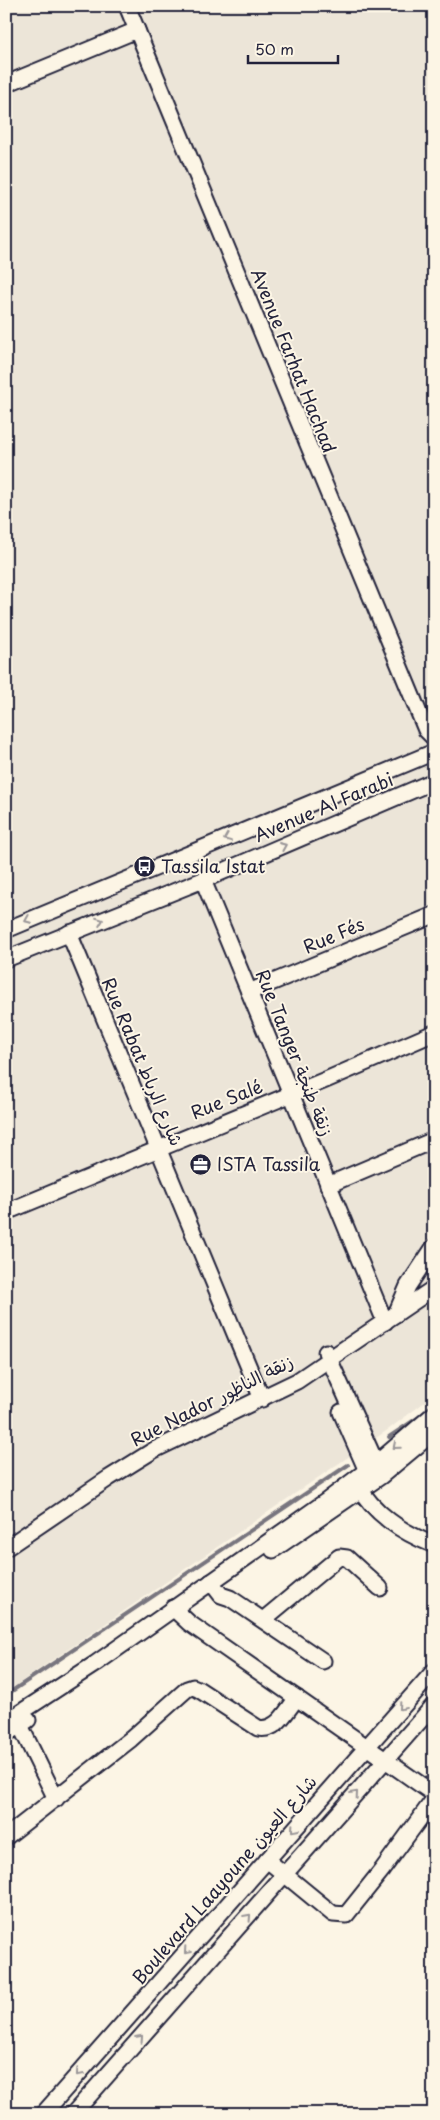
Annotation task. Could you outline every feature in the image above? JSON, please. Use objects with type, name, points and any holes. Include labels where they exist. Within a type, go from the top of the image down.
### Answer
[{"type":"street","name":"Avenue Farhat Hachad","points":[[127,6],[430,734],[429,754],[434,776]]},
{"type":"street","points":[[6,84],[137,30]]},
{"type":"street","name":"Avenue Al Farabi","points":[[6,930],[429,754]]},
{"type":"street","name":"Avenue Al Farabi","points":[[6,959],[203,880],[434,781]]},
{"type":"street","name":"Rue Tanger زنقة طنجة","points":[[203,880],[328,1185],[398,1308]]},
{"type":"street","name":"Rue Fés","points":[[249,992],[434,914]]},
{"type":"street","name":"Rue Rabat شارع الرباط","points":[[69,933],[260,1394]]},
{"type":"street","name":"Rue Salé","points":[[289,1090],[434,1025]]},
{"type":"street","name":"Rue Salé","points":[[6,1200],[156,1144],[434,1033]]},
{"type":"street","points":[[328,1185],[434,1140]]},
{"type":"street","name":"Rue Salé","points":[[6,1212],[156,1144]]},
{"type":"street","points":[[398,1308],[416,1273],[434,1247]]},
{"type":"street","points":[[398,1308],[434,1258]]},
{"type":"street","name":"Rue Nador زنقة الناظور","points":[[6,1548],[131,1463],[324,1359],[398,1308],[434,1280]]},
{"type":"street","name":"Rue Nador زنقة الناظور","points":[[398,1308],[434,1288]]},
{"type":"street","points":[[324,1359],[368,1477],[374,1508],[408,1534],[434,1545]]},
{"type":"street","name":"Rue Nador زنقة الناظور","points":[[6,1535],[137,1448],[192,1419],[260,1394]]},
{"type":"street","points":[[368,1477],[434,1414]]},
{"type":"street","points":[[6,1734],[14,1721],[176,1612],[219,1586],[368,1477],[434,1432]]},
{"type":"street","points":[[263,1620],[339,1556],[347,1558],[380,1588]]},
{"type":"street","points":[[219,1586],[263,1620],[323,1661]]},
{"type":"street","points":[[176,1612],[434,1794]]},
{"type":"street","name":"Boulevard Laayoune شارع العيون","points":[[43,2114],[434,1671]]},
{"type":"street","points":[[6,1837],[131,1739],[187,1689],[192,1687],[198,1689],[258,1728],[264,1729],[270,1728],[278,1722],[297,1698]]},
{"type":"street","points":[[73,2114],[434,1705]]},
{"type":"street","points":[[14,1721],[56,1799]]},
{"type":"street","points":[[267,1860],[333,1914],[346,1915],[434,1800]]},
{"type":"shaded area","points":[[6,6],[434,6],[434,1395],[389,1429],[6,1692]]},
{"type":"waterway","points":[[389,1437],[419,1417],[434,1404]]},
{"type":"waterway","points":[[6,1695],[348,1465]]},
{"type":"place","name":"Tassila Istat","points":[[145,867]]},
{"type":"place","name":"ISTA Tassila","points":[[201,1165]]}]
